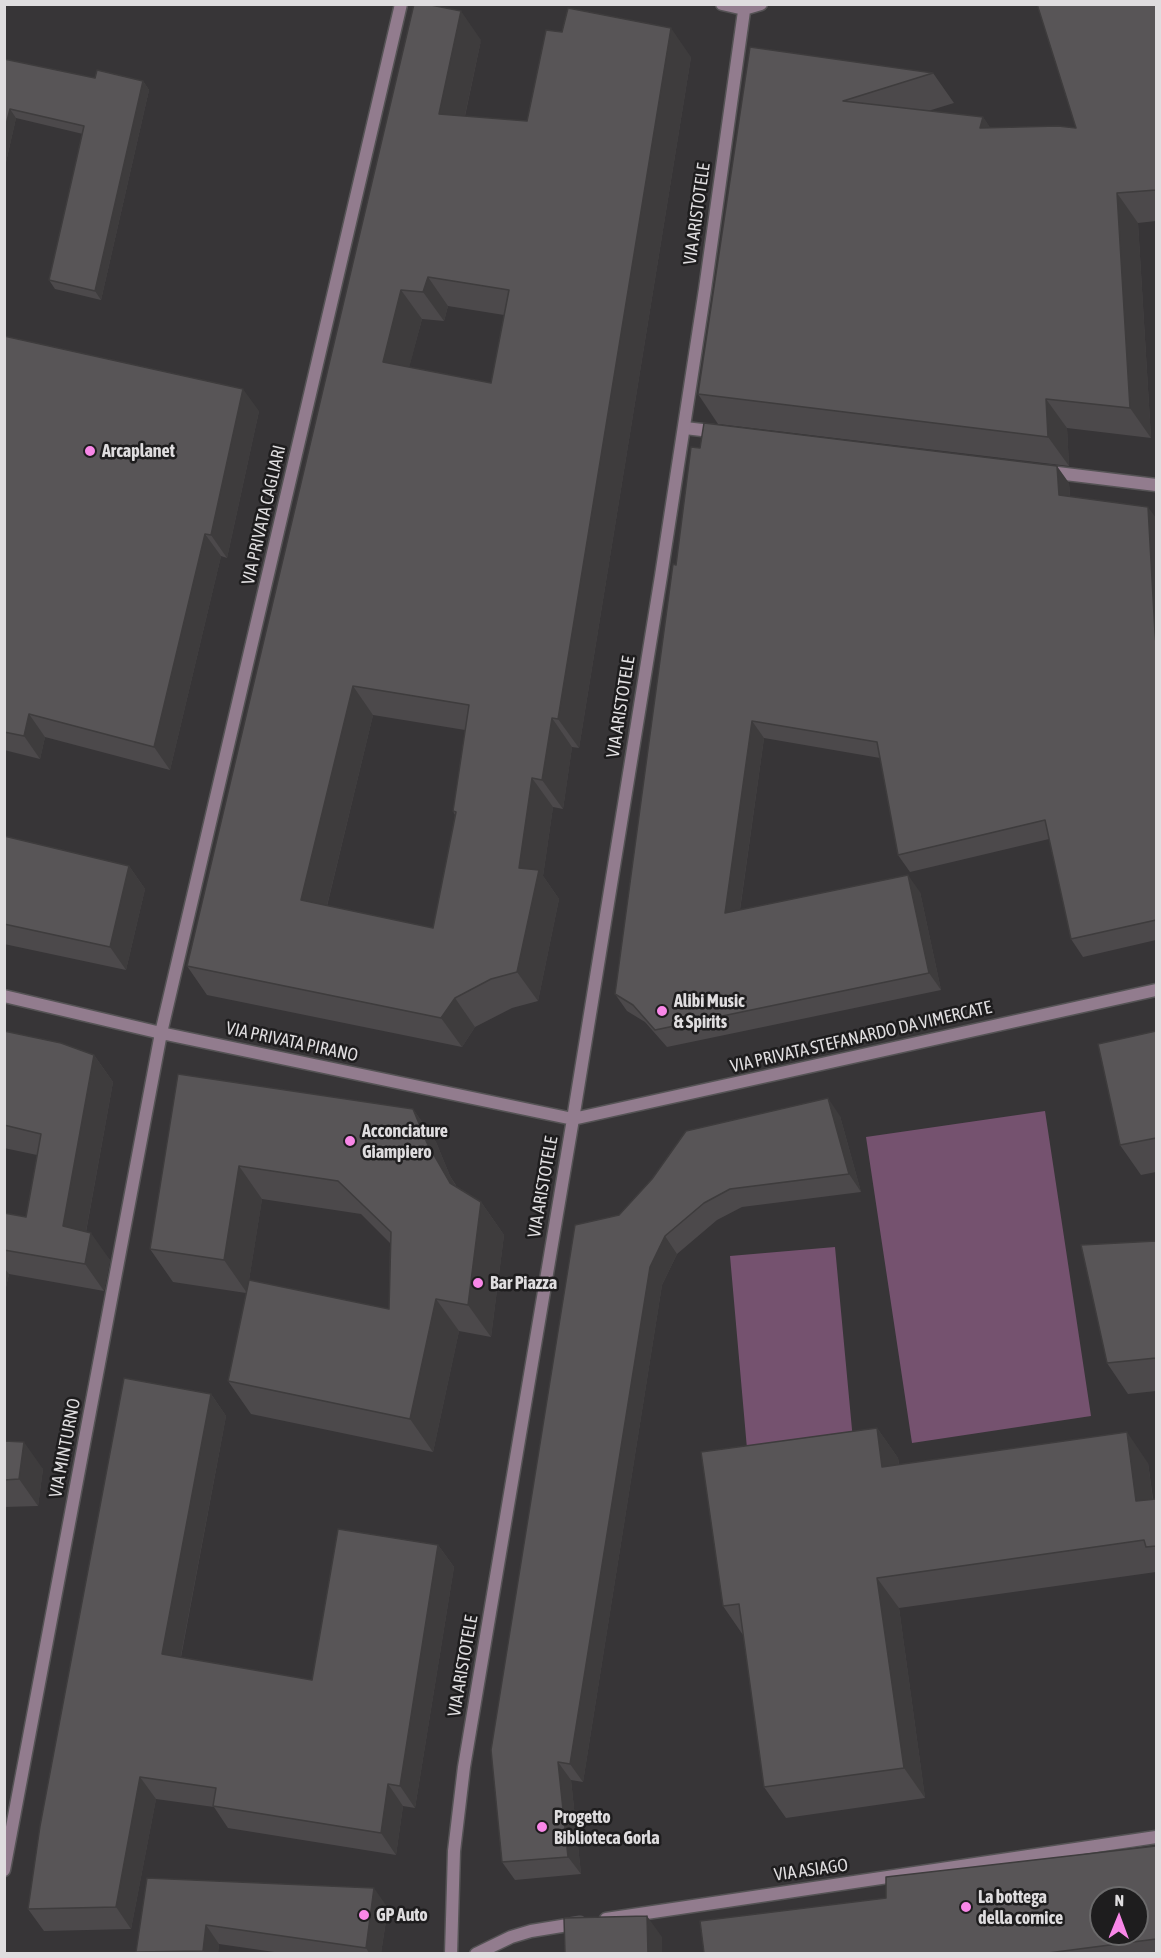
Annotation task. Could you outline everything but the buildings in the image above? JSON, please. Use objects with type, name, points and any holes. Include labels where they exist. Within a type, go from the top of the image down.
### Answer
[{"type":"street","name":"VIA PRIVATA CAGLIARI","points":[[161,1033],[401,4]]},
{"type":"street","points":[[722,4],[745,7],[761,4]]},
{"type":"street","name":"VIA ARISTOTELE","points":[[451,1953],[453,1868],[460,1797],[573,1119],[684,428],[745,7]]},
{"type":"street","points":[[684,428],[730,433]]},
{"type":"street","points":[[1038,471],[1156,485]]},
{"type":"street","name":"VIA PRIVATA STEFANARDO DA VIMERCATE","points":[[573,1119],[1156,990]]},
{"type":"street","name":"VIA PRIVATA PIRANO","points":[[4,996],[161,1033],[573,1119]]},
{"type":"street","name":"VIA MINTURNO","points":[[4,1870],[161,1033]]},
{"type":"street","name":"VIA ASIAGO","points":[[476,1953],[511,1937],[551,1927],[1156,1837]]},
{"type":"shaded area","points":[[1045,1111],[1091,1416],[912,1443],[866,1137]]},
{"type":"shaded area","points":[[835,1247],[854,1451],[748,1460],[730,1256]]},
{"type":"place","name":"Arcaplanet","points":[[90,451]]},
{"type":"place","name":"Alibi Music & Spirits","points":[[662,1011]]},
{"type":"place","name":"Acconciature Giampiero","points":[[350,1141]]},
{"type":"place","name":"Bar Piazza","points":[[478,1283]]},
{"type":"place","name":"Progetto Biblioteca Gorla","points":[[542,1827]]},
{"type":"place","name":"La bottega della cornice","points":[[966,1907]]},
{"type":"place","name":"GP Auto","points":[[364,1915]]}]
